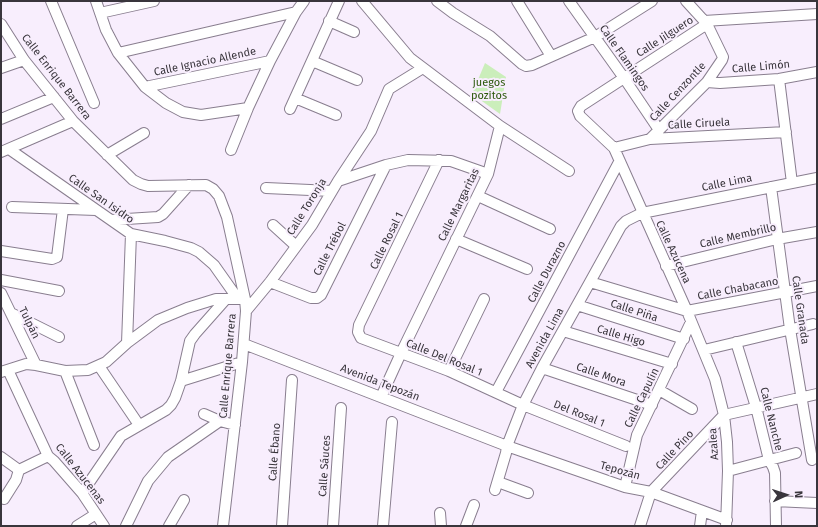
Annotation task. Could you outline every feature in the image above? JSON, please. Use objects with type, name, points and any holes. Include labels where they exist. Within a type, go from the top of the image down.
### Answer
[{"type":"street","points":[[51,1],[94,103]]},
{"type":"street","points":[[96,1],[106,30],[118,53],[145,87],[166,103],[183,112],[201,115],[248,108]]},
{"type":"street","points":[[100,13],[154,1]]},
{"type":"street","points":[[231,150],[248,108],[270,61],[296,12],[304,1]]},
{"type":"street","points":[[290,109],[339,1]]},
{"type":"street","points":[[362,1],[410,58],[500,126],[568,171]]},
{"type":"street","points":[[437,1],[490,36],[526,66],[532,65],[595,37],[652,1]]},
{"type":"street","points":[[517,1],[551,56]]},
{"type":"street","name":"Calle Flamingos","points":[[569,1],[659,130]]},
{"type":"street","name":"Calle Cenzontle","points":[[650,139],[707,82],[723,57],[705,23],[686,1]]},
{"type":"street","points":[[118,53],[296,12]]},
{"type":"street","name":"Calle Jilguero","points":[[578,111],[581,106],[705,23],[817,14]]},
{"type":"street","points":[[329,21],[354,32]]},
{"type":"street","name":"Calle Enrique Barrera","points":[[1,25],[24,60],[73,121],[133,180],[148,186],[206,185],[213,189],[219,196],[227,217],[242,299],[246,311],[244,344],[223,526]]},
{"type":"street","points":[[1,68],[24,60]]},
{"type":"street","points":[[312,60],[357,80]]},
{"type":"street","name":"Calle Ignacio Allende","points":[[145,87],[270,61]]},
{"type":"street","points":[[338,181],[371,131],[389,89],[423,68]]},
{"type":"street","name":"Calle Limón","points":[[707,82],[720,83],[779,79],[817,72]]},
{"type":"street","points":[[779,79],[792,183]]},
{"type":"street","points":[[1,119],[54,97]]},
{"type":"street","points":[[296,98],[336,115]]},
{"type":"street","name":"Calle Azucena","points":[[578,111],[580,116],[614,148],[704,350],[715,379],[724,415]]},
{"type":"street","points":[[5,150],[73,121]]},
{"type":"street","name":"Calle Margaritas","points":[[381,396],[488,174],[500,126]]},
{"type":"street","name":"Calle Ciruela","points":[[614,148],[650,139],[786,132]]},
{"type":"street","points":[[107,155],[144,133]]},
{"type":"street","name":"Calle San Isidro","points":[[5,150],[131,234],[191,248],[199,252],[214,265],[242,299]]},
{"type":"street","name":"Calle Toronja","points":[[246,311],[270,282],[312,225],[338,181],[386,165],[408,160],[451,161],[488,174]]},
{"type":"street","name":"Calle Rosal 1","points":[[358,332],[359,325],[439,160]]},
{"type":"street","name":"Calle Durazno","points":[[496,392],[619,162]]},
{"type":"street","name":"Calle Trébol","points":[[270,282],[311,298],[317,298],[321,294],[386,165]]},
{"type":"street","name":"Calle Lima","points":[[642,212],[817,178]]},
{"type":"street","points":[[111,220],[158,217],[163,214],[188,185]]},
{"type":"street","name":"Calle Granada","points":[[771,187],[790,329],[812,460]]},
{"type":"street","points":[[266,188],[332,191]]},
{"type":"street","points":[[478,196],[550,228]]},
{"type":"street","points":[[12,207],[96,210]]},
{"type":"street","points":[[1,251],[52,259],[57,257],[63,209]]},
{"type":"street","name":"Avenida Lima","points":[[528,493],[496,486],[507,446],[523,405],[621,226],[630,218],[642,212]]},
{"type":"street","points":[[273,225],[296,246]]},
{"type":"street","name":"Calle Membrillo","points":[[666,266],[778,239],[817,232]]},
{"type":"street","points":[[127,343],[131,234]]},
{"type":"street","points":[[456,239],[528,269]]},
{"type":"street","points":[[1,280],[60,291]]},
{"type":"street","points":[[590,282],[687,311]]},
{"type":"street","name":"Calle Chabacano","points":[[687,311],[817,286]]},
{"type":"street","name":"Tulpán","points":[[1,293],[36,365]]},
{"type":"street","points":[[4,371],[26,364],[65,371],[88,370],[106,362],[127,343],[158,320],[187,308],[216,299],[242,299]]},
{"type":"street","points":[[82,493],[121,436],[166,410],[171,405],[181,381],[190,341],[226,299]]},
{"type":"street","points":[[449,371],[484,299]]},
{"type":"street","name":"Calle Piña","points":[[577,305],[684,339]]},
{"type":"street","points":[[11,313],[59,337]]},
{"type":"street","name":"Calle Capulín","points":[[625,487],[637,435],[691,322]]},
{"type":"street","points":[[704,350],[813,324]]},
{"type":"street","name":"Calle Higo","points":[[563,331],[672,364]]},
{"type":"street","name":"Calle Del Rosal 1","points":[[358,332],[361,338],[449,371],[523,405]]},
{"type":"street","name":"Calle Nanche","points":[[736,342],[756,407],[769,460],[775,473],[776,526]]},
{"type":"street","name":"Avenida Tepozán","points":[[244,344],[507,446]]},
{"type":"street","points":[[181,381],[242,362]]},
{"type":"street","points":[[99,366],[139,425]]},
{"type":"street","name":"Calle Mora","points":[[542,368],[652,405]]},
{"type":"street","name":"Calle Azucenas","points":[[4,371],[48,456],[82,493],[104,526]]},
{"type":"street","points":[[65,371],[94,445]]},
{"type":"street","name":"Calle Ébano","points":[[282,526],[292,380]]},
{"type":"street","points":[[659,390],[692,409]]},
{"type":"street","points":[[724,415],[817,394]]},
{"type":"street","name":"Del Rosal 1","points":[[523,405],[626,446]]},
{"type":"street","name":"Calle Sáuces","points":[[333,526],[341,408]]},
{"type":"street","points":[[204,414],[220,421],[235,425]]},
{"type":"street","name":"Azalea","points":[[724,415],[728,471],[727,523]]},
{"type":"street","name":"Calle Pino","points":[[640,526],[651,492],[724,415]]},
{"type":"street","points":[[126,526],[148,481],[168,457],[220,421]]},
{"type":"street","points":[[383,526],[392,422]]},
{"type":"street","name":"Tepozán","points":[[507,446],[625,487],[651,492],[702,511],[727,523]]},
{"type":"street","points":[[728,471],[796,453]]},
{"type":"street","points":[[4,499],[16,480],[19,470],[48,456]]},
{"type":"street","points":[[1,457],[19,470]]},
{"type":"street","points":[[169,526],[184,500]]},
{"type":"street","points":[[775,501],[817,503]]},
{"type":"street","points":[[466,526],[474,505]]},
{"type":"street","points":[[700,526],[702,511]]},
{"type":"street","points":[[440,513],[441,526]]},
{"type":"street","points":[[77,526],[96,514]]},
{"type":"green space","name":"juegos pozitos","points":[[485,63],[506,77],[500,114],[472,94]]}]
